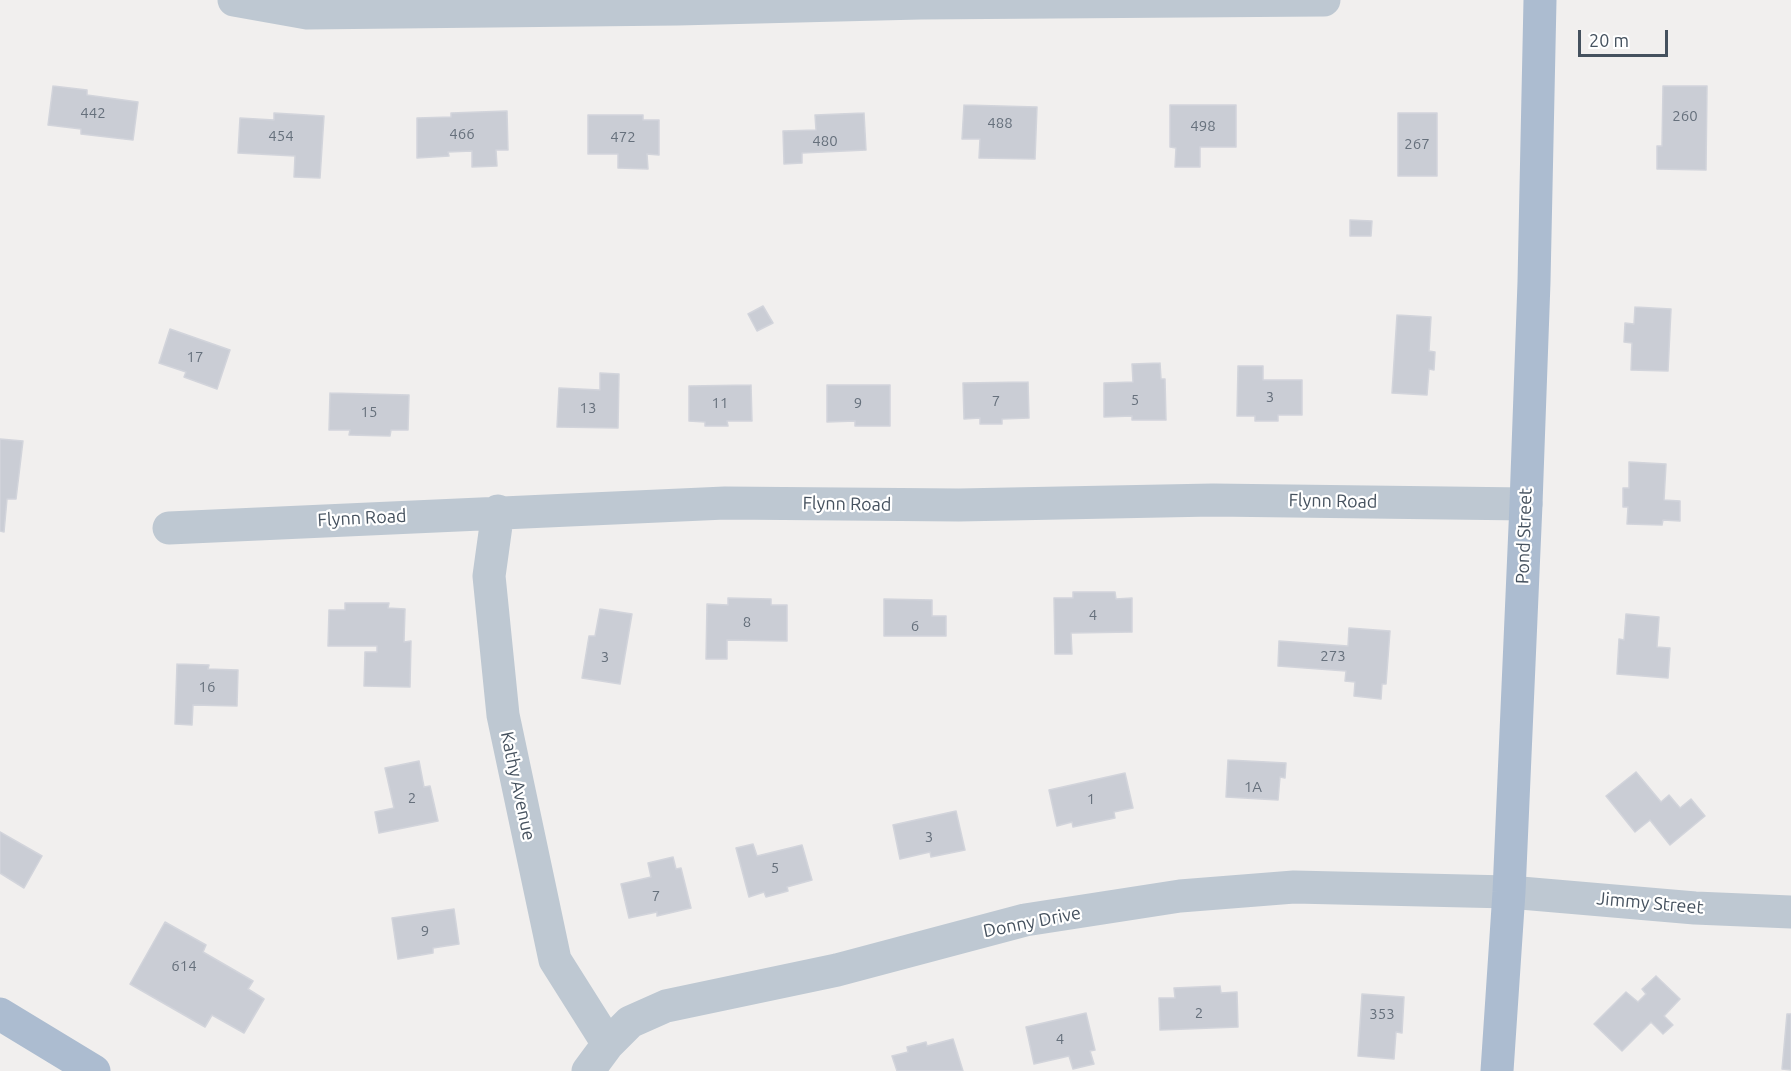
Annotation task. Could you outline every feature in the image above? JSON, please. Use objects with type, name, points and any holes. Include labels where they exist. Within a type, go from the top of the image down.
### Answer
[{"type":"main road","name":"Pond Street","points":[[1497,1071],[1509,892],[1526,504],[1534,293],[1540,0]]},
{"type":"main road","points":[[0,1014],[94,1071]]},
{"type":"street","points":[[234,0],[307,13],[678,9],[920,1],[1324,0]]},
{"type":"street","name":"Flynn Road","points":[[170,528],[498,511],[725,503],[959,505],[1213,500],[1526,504]]},
{"type":"street","name":"Kathy Avenue","points":[[498,511],[489,576],[506,726],[555,960],[608,1044]]},
{"type":"street","name":"Donny Drive","points":[[588,1071],[608,1044],[630,1022],[666,1006],[837,970],[1025,920],[1180,896],[1294,887],[1509,892]]},
{"type":"street","name":"Jimmy Street","points":[[1509,892],[1695,908],[1791,912]]},
{"type":"building","points":[[53,86],[87,90],[87,95],[138,102],[133,140],[81,134],[81,129],[48,125]]},
{"type":"building","points":[[1663,86],[1707,86],[1706,170],[1657,169],[1657,146],[1662,146]]},
{"type":"building","points":[[964,105],[1037,107],[1035,159],[979,158],[980,139],[962,139]]},
{"type":"building","points":[[1170,105],[1236,105],[1236,147],[1200,147],[1200,167],[1175,167],[1176,148],[1170,147]]},
{"type":"building","points":[[507,111],[508,150],[496,150],[497,166],[472,167],[472,151],[448,152],[449,156],[417,158],[417,118],[451,117],[451,113]]},
{"type":"building","points":[[274,113],[324,116],[320,178],[294,177],[295,156],[238,153],[240,118],[274,120]]},
{"type":"building","points":[[864,113],[866,150],[802,153],[802,163],[784,164],[783,131],[816,130],[815,115]]},
{"type":"building","points":[[1398,113],[1437,113],[1437,176],[1398,176]]},
{"type":"building","points":[[588,115],[643,115],[643,120],[659,120],[659,155],[647,154],[648,169],[618,168],[618,154],[588,154]]},
{"type":"building","points":[[1350,220],[1372,221],[1371,236],[1350,236]]},
{"type":"building","points":[[763,306],[773,323],[757,331],[748,314]]},
{"type":"building","points":[[1635,307],[1671,309],[1668,371],[1631,370],[1632,343],[1624,342],[1625,323],[1634,324]]},
{"type":"building","points":[[1397,315],[1431,317],[1429,351],[1435,352],[1434,370],[1429,369],[1427,395],[1392,393]]},
{"type":"building","points":[[170,329],[230,350],[217,389],[184,377],[186,372],[159,363]]},
{"type":"building","points":[[1160,363],[1161,379],[1165,379],[1166,420],[1132,420],[1132,416],[1104,417],[1104,383],[1133,382],[1132,364]]},
{"type":"building","points":[[1238,366],[1263,366],[1263,380],[1302,380],[1302,415],[1278,415],[1278,421],[1255,421],[1255,416],[1237,416]]},
{"type":"building","points":[[600,373],[619,374],[618,428],[557,427],[559,388],[600,390]]},
{"type":"building","points":[[1028,382],[1029,418],[1002,419],[1002,424],[980,424],[980,418],[964,419],[963,383]]},
{"type":"building","points":[[751,385],[752,421],[727,421],[728,426],[705,426],[705,422],[689,421],[689,386]]},
{"type":"building","points":[[827,385],[890,385],[890,426],[855,426],[855,421],[827,422]]},
{"type":"building","points":[[330,393],[409,395],[408,430],[391,430],[390,436],[349,435],[350,430],[329,430]]},
{"type":"building","points":[[0,439],[23,441],[16,499],[7,499],[4,532],[0,531]]},
{"type":"building","points":[[1629,462],[1666,464],[1664,500],[1680,501],[1680,521],[1663,520],[1662,525],[1627,524],[1628,507],[1623,507],[1623,488],[1629,488]]},
{"type":"building","points":[[1073,592],[1115,592],[1116,599],[1132,598],[1132,632],[1071,633],[1072,654],[1055,654],[1054,598],[1073,598]]},
{"type":"building","points":[[728,598],[771,599],[771,605],[787,605],[787,641],[727,640],[727,659],[706,659],[707,604],[728,605]]},
{"type":"building","points":[[884,599],[932,600],[932,616],[946,616],[946,636],[884,636]]},
{"type":"building","points":[[345,603],[389,603],[388,608],[405,609],[404,642],[411,641],[410,687],[364,686],[365,652],[377,652],[377,646],[328,646],[329,610],[345,610]]},
{"type":"building","points":[[600,609],[632,614],[620,684],[582,678],[589,636],[595,636]]},
{"type":"building","points":[[1626,614],[1659,617],[1657,647],[1670,648],[1668,678],[1617,674],[1619,639],[1624,640]]},
{"type":"building","points":[[1349,628],[1390,631],[1386,684],[1382,684],[1381,699],[1354,696],[1355,682],[1345,681],[1346,671],[1278,666],[1279,641],[1348,646]]},
{"type":"building","points":[[177,664],[209,665],[208,669],[238,670],[237,706],[193,705],[192,725],[175,724]]},
{"type":"building","points":[[1228,760],[1286,763],[1285,778],[1280,777],[1278,800],[1226,797]]},
{"type":"building","points":[[419,761],[424,787],[430,786],[438,821],[379,833],[375,812],[394,808],[385,768]]},
{"type":"building","points":[[1636,772],[1661,802],[1669,795],[1680,808],[1691,799],[1705,816],[1670,845],[1650,820],[1635,832],[1606,796]]},
{"type":"building","points":[[1125,773],[1133,808],[1114,812],[1115,818],[1073,827],[1072,822],[1057,826],[1049,790]]},
{"type":"building","points":[[956,811],[965,850],[931,857],[930,852],[900,859],[893,825]]},
{"type":"building","points":[[0,832],[42,856],[24,888],[0,873]]},
{"type":"building","points":[[753,844],[757,856],[802,845],[812,880],[787,887],[788,891],[766,897],[764,892],[749,897],[736,848]]},
{"type":"building","points":[[673,857],[676,869],[681,868],[691,908],[657,916],[657,912],[629,918],[621,884],[651,877],[648,863]]},
{"type":"building","points":[[454,909],[459,944],[433,948],[433,953],[398,959],[392,918]]},
{"type":"building","points":[[165,922],[206,945],[203,952],[253,981],[248,989],[264,999],[244,1033],[212,1015],[205,1027],[130,984]]},
{"type":"building","points":[[1656,976],[1680,999],[1664,1016],[1673,1025],[1663,1034],[1651,1022],[1622,1051],[1594,1024],[1626,992],[1638,1002],[1646,994],[1642,989]]},
{"type":"building","points":[[1220,986],[1221,993],[1237,992],[1238,1027],[1160,1030],[1159,998],[1175,998],[1174,988]]},
{"type":"building","points":[[1362,994],[1404,997],[1402,1033],[1396,1032],[1394,1059],[1358,1056]]},
{"type":"building","points":[[1086,1013],[1095,1050],[1090,1051],[1094,1064],[1073,1069],[1069,1056],[1034,1064],[1026,1027]]},
{"type":"building","points":[[1787,1014],[1791,1014],[1791,1070],[1782,1069]]},
{"type":"building","points":[[953,1039],[963,1071],[897,1071],[892,1056],[908,1052],[907,1047],[926,1042],[927,1046]]}]
